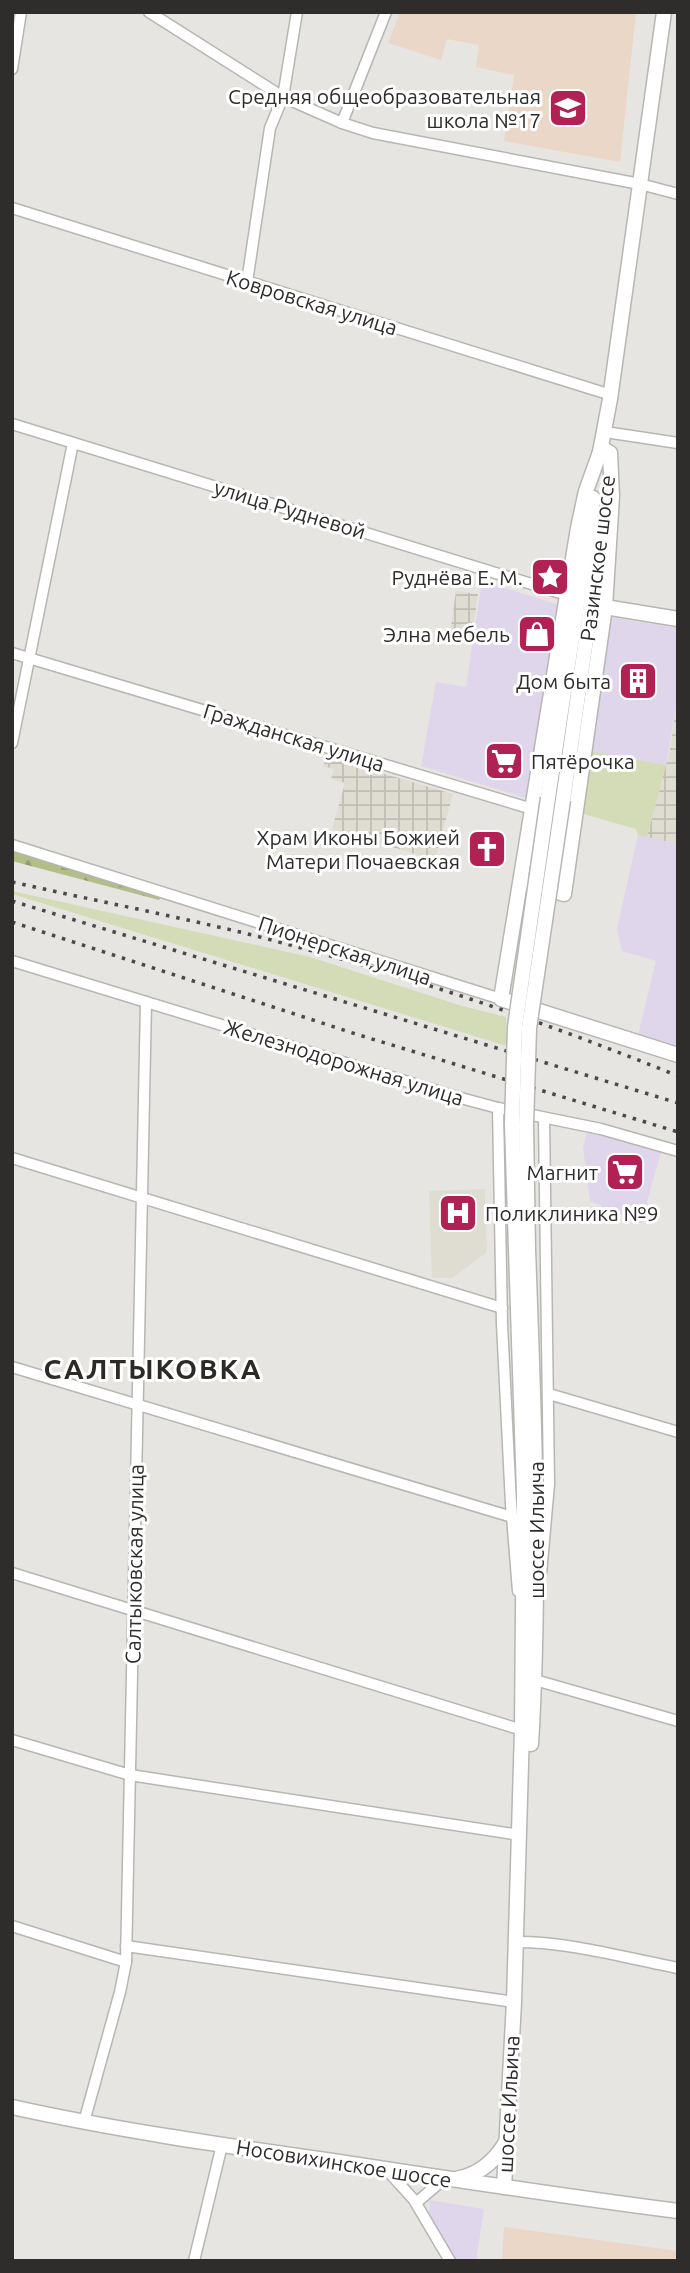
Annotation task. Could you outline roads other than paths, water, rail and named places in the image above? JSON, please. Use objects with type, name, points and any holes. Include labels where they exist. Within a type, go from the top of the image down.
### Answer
[{"type":"main road","name":"Разинское шоссе","points":[[522,1249],[529,1028],[555,799],[584,661],[611,397],[664,12]]},
{"type":"main road","name":"Разинское шоссе","points":[[605,455],[612,433],[611,397]]},
{"type":"main road","points":[[501,999],[578,528],[586,491],[605,455]]},
{"type":"main road","points":[[521,880],[564,894],[605,607],[612,496],[605,455]]},
{"type":"main road","points":[[605,607],[678,619]]},
{"type":"main road","points":[[514,924],[517,948],[525,973],[527,993],[524,1007]]},
{"type":"main road","name":"Пионерская улица","points":[[501,999],[678,1055]]},
{"type":"main road","name":"шоссе Ильича","points":[[504,2187],[517,1942],[522,1730],[535,1625],[537,1469],[522,1249]]},
{"type":"main road","name":"шоссе Ильича","points":[[521,1811],[530,1752],[535,1680],[523,1641],[522,1249]]},
{"type":"main road","name":"Носовихинское шоссе","points":[[12,2107],[222,2145],[678,2211]]},
{"type":"main road","points":[[449,2179],[481,2170],[498,2154],[507,2138]]},
{"type":"street","points":[[12,69],[21,12]]},
{"type":"street","points":[[247,282],[270,128],[283,97],[297,12]]},
{"type":"street","points":[[342,123],[386,12]]},
{"type":"street","points":[[155,15],[283,97],[342,123],[373,133],[640,184],[678,194]]},
{"type":"street","name":"Ковровская улица","points":[[12,208],[611,397]]},
{"type":"street","name":"улица Рудневой","points":[[12,424],[567,595]]},
{"type":"street","points":[[612,433],[678,443]]},
{"type":"street","points":[[12,743],[73,443]]},
{"type":"street","name":"Гражданская улица","points":[[12,653],[575,822]]},
{"type":"street","name":"Пионерская улица","points":[[12,845],[501,999]]},
{"type":"street","name":"Железнодорожная улица","points":[[12,961],[498,1108],[601,1129],[678,1152]]},
{"type":"street","name":"Салтыковская улица","points":[[84,2122],[126,1962],[146,1002]]},
{"type":"street","points":[[498,1108],[502,1308],[512,1517],[523,1641]]},
{"type":"street","points":[[535,1625],[547,1534],[550,1484],[544,1118]]},
{"type":"street","points":[[499,1165],[500,1158],[507,1149],[519,1144],[531,1147],[544,1163]]},
{"type":"street","points":[[12,1158],[502,1308]]},
{"type":"street","points":[[12,1367],[512,1517]]},
{"type":"street","points":[[549,1394],[678,1432]]},
{"type":"street","points":[[12,1573],[522,1730]]},
{"type":"street","points":[[535,1680],[678,1721]]},
{"type":"street","points":[[12,1740],[130,1775],[520,1835]]},
{"type":"street","points":[[12,1926],[126,1962]]},
{"type":"street","points":[[517,1942],[572,1948],[678,1968]]},
{"type":"street","points":[[126,1946],[514,2002]]},
{"type":"street","points":[[194,2261],[222,2145]]},
{"type":"street","points":[[386,2169],[416,2203],[450,2261]]},
{"type":"street","points":[[416,2203],[449,2179]]},
{"type":"railway","points":[[12,882],[240,932],[351,962],[571,1034],[678,1076]]},
{"type":"railway","points":[[12,901],[678,1103]]},
{"type":"railway","points":[[12,922],[359,1035],[678,1132]]},
{"type":"place","name":"Средняя общеобразовательная школа №17","points":[[568,108]]},
{"type":"place","name":"Руднёва Е. М.","points":[[550,577]]},
{"type":"place","name":"Элна мебель","points":[[537,634]]},
{"type":"place","name":"Дом быта","points":[[638,681]]},
{"type":"place","name":"Пятёрочка","points":[[504,761]]},
{"type":"place","name":"Храм Иконы Божией Матери Почаевская","points":[[487,849]]},
{"type":"place","name":"Магнит","points":[[625,1172]]},
{"type":"place","name":"Поликлиника №9","points":[[458,1213]]},
{"type":"district","name":"САЛТЫКОВКА","points":[[153,1368]]}]
